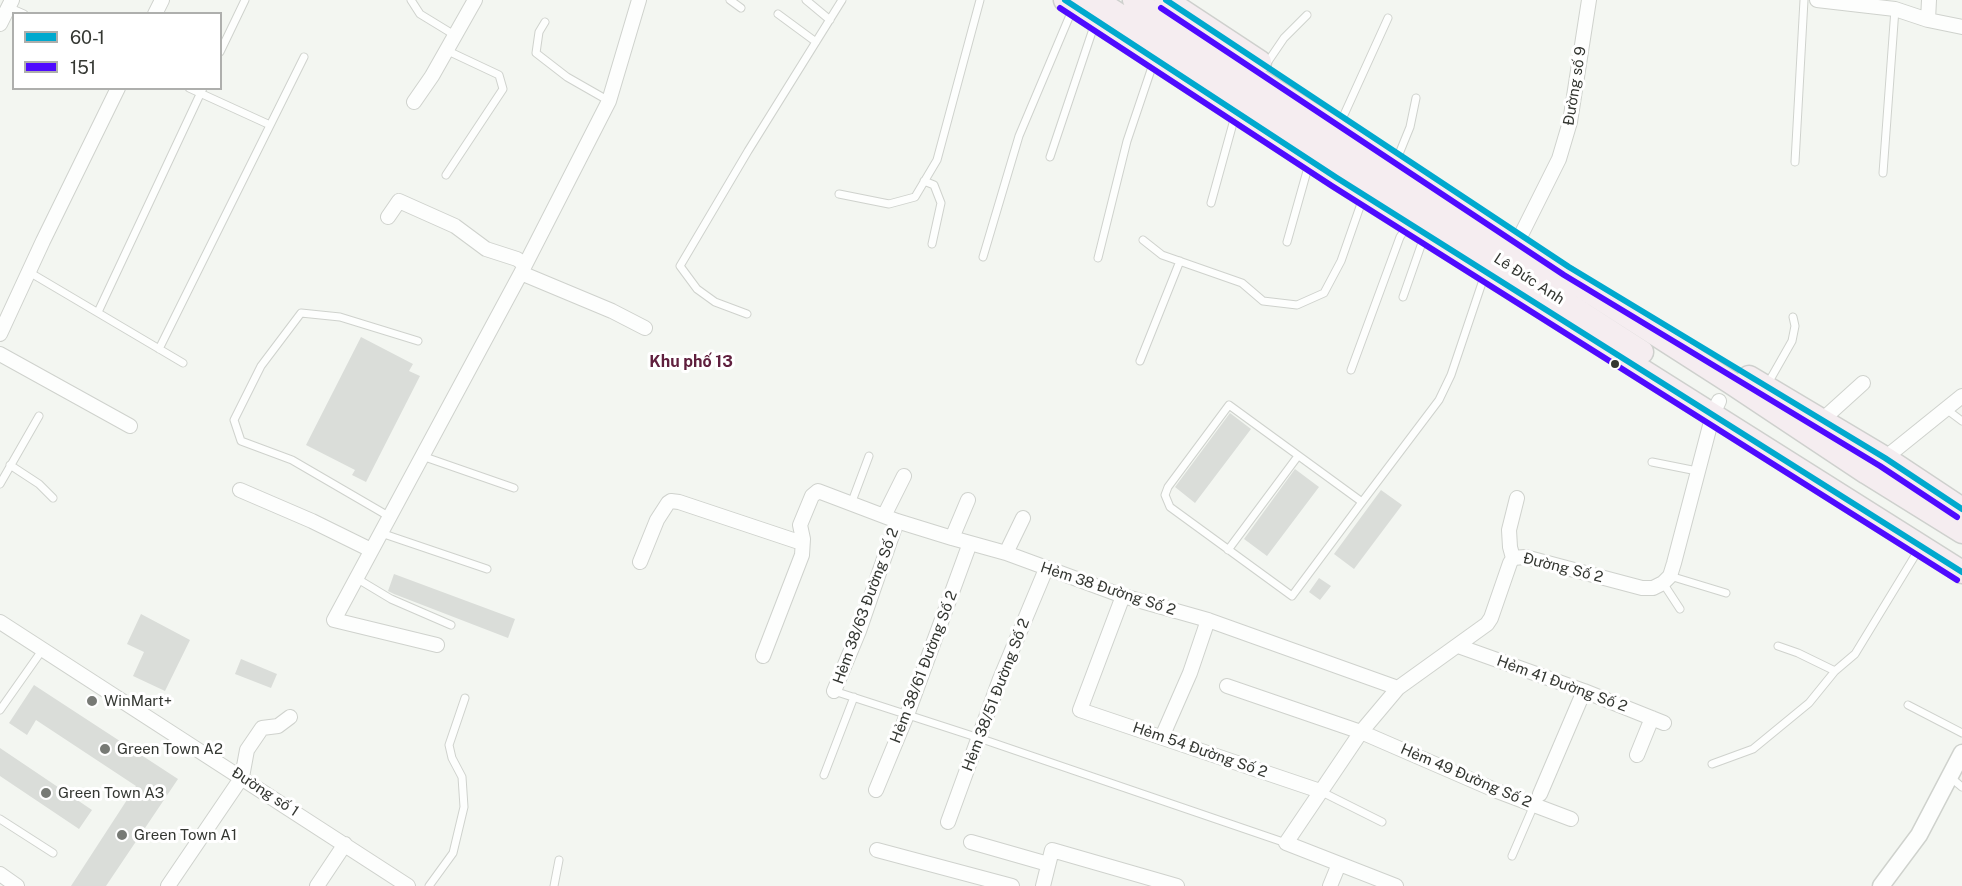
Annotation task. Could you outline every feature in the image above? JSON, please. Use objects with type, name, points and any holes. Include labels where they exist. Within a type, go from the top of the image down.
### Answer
[{"type":"highway","name":"Lê Đức Anh","points":[[1134,0],[1343,117],[1569,267],[1885,458],[1962,509]]},
{"type":"highway","name":"Lê Đức Anh","points":[[1167,0],[1262,72],[1867,473],[1962,532]]},
{"type":"highway","name":"Lê Đức Anh","points":[[1081,5],[1155,59],[1364,195],[1486,272],[1716,407],[1962,572]]},
{"type":"highway","name":"Lê Đức Anh","points":[[1081,5],[1716,407],[1962,558]]},
{"type":"street","points":[[414,102],[448,51],[475,0]]},
{"type":"street","points":[[437,645],[334,620],[523,269],[609,101],[639,0]]},
{"type":"street","name":"Đường số 9","points":[[1521,235],[1559,159],[1570,122],[1588,0]]},
{"type":"street","points":[[1817,0],[1895,9],[1928,20],[1962,27]]},
{"type":"street","points":[[1928,20],[1929,0]]},
{"type":"street","points":[[0,24],[10,4]]},
{"type":"street","points":[[0,334],[117,90]]},
{"type":"street","points":[[388,217],[399,201],[455,226],[486,249],[517,259],[523,269],[645,328]]},
{"type":"street","points":[[0,354],[130,426]]},
{"type":"street","points":[[1821,421],[1863,383]]},
{"type":"street","points":[[1885,458],[1962,396]]},
{"type":"street","points":[[1666,579],[1716,407]]},
{"type":"street","name":"Hẻm 38/63 Đường Số 2","points":[[834,691],[859,631],[904,476]]},
{"type":"street","points":[[240,490],[312,520],[371,550]]},
{"type":"street","name":"Hẻm 38 Đường Số 2","points":[[802,543],[800,525],[812,496],[818,491],[891,519],[1006,553],[1123,596],[1208,620],[1398,688]]},
{"type":"street","points":[[1514,558],[1510,547],[1509,530],[1517,498]]},
{"type":"street","points":[[952,538],[968,500]]},
{"type":"street","points":[[640,562],[657,520],[671,501],[802,543],[802,555],[763,656]]},
{"type":"street","points":[[1006,553],[1023,518]]},
{"type":"street","name":"Hẻm 38/61 Đường Số 2","points":[[876,790],[907,715],[970,543]]},
{"type":"street","name":"Đường Số 2","points":[[1286,843],[1361,732],[1398,688],[1487,624],[1510,563],[1514,558],[1525,557],[1642,588],[1653,588],[1666,579]]},
{"type":"street","name":"Hẻm 38/51 Đường Số 2","points":[[948,822],[1000,680],[1046,568]]},
{"type":"street","name":"Hẻm 54 Đường Số 2","points":[[1123,596],[1080,710],[1320,791]]},
{"type":"street","points":[[1162,737],[1190,673],[1208,620]]},
{"type":"street","name":"Đường số 1","points":[[0,622],[408,886]]},
{"type":"street","name":"Hẻm 41 Đường Số 2","points":[[1458,646],[1658,720],[1637,755]]},
{"type":"street","name":"Hẻm 49 Đường Số 2","points":[[1227,686],[1361,732],[1537,800],[1571,819]]},
{"type":"street","points":[[1537,800],[1584,691]]},
{"type":"street","points":[[168,886],[242,777],[247,750],[262,728],[278,726],[290,717]]},
{"type":"street","points":[[1884,885],[1956,781],[1962,753]]},
{"type":"street","points":[[971,842],[1048,864]]},
{"type":"street","points":[[1286,843],[1396,886]]},
{"type":"street","points":[[317,886],[345,844]]},
{"type":"street","points":[[877,850],[1012,886]]},
{"type":"street","points":[[1043,886],[1052,850],[1177,886]]},
{"type":"street","points":[[1330,886],[1340,864]]},
{"type":"street","points":[[0,874],[17,886]]},
{"type":"lane","points":[[222,48],[245,0]]},
{"type":"lane","points":[[411,0],[420,15],[456,36]]},
{"type":"lane","points":[[730,0],[741,8]]},
{"type":"lane","points":[[806,0],[830,20]]},
{"type":"lane","points":[[747,314],[715,302],[697,290],[680,266],[842,0]]},
{"type":"lane","points":[[839,194],[889,204],[915,197],[937,160],[980,0]]},
{"type":"lane","points":[[1795,162],[1804,0]]},
{"type":"lane","points":[[1050,157],[1081,5]]},
{"type":"lane","points":[[983,257],[1019,136],[1081,5]]},
{"type":"lane","points":[[1883,173],[1895,9]]},
{"type":"lane","points":[[778,14],[816,42]]},
{"type":"lane","points":[[1262,72],[1284,38],[1307,15]]},
{"type":"lane","points":[[1343,117],[1388,18]]},
{"type":"lane","points":[[545,22],[539,32],[536,53],[567,77],[609,101]]},
{"type":"lane","points":[[446,175],[503,88],[499,75],[448,51]]},
{"type":"lane","points":[[159,349],[304,57]]},
{"type":"lane","points":[[1098,258],[1127,141],[1155,59]]},
{"type":"lane","points":[[98,312],[202,91],[270,126]]},
{"type":"lane","points":[[1400,154],[1410,127],[1416,98]]},
{"type":"lane","points":[[1211,203],[1236,112]]},
{"type":"lane","points":[[1287,242],[1310,160]]},
{"type":"lane","points":[[924,181],[934,185],[940,202],[932,244]]},
{"type":"lane","points":[[1143,240],[1162,255],[1242,283],[1263,301],[1297,305],[1324,293],[1341,261],[1364,195]]},
{"type":"lane","points":[[1403,297],[1417,229]]},
{"type":"lane","points":[[1351,370],[1400,237],[1417,229]]},
{"type":"lane","points":[[1140,361],[1180,261]]},
{"type":"lane","points":[[29,272],[183,363]]},
{"type":"lane","points":[[1362,502],[1229,405],[1168,487],[1165,500],[1170,507],[1292,596],[1362,502],[1445,388],[1486,272]]},
{"type":"lane","points":[[390,517],[292,460],[241,441],[234,420],[261,366],[301,313],[340,316],[418,341]]},
{"type":"lane","points":[[1766,387],[1792,341],[1795,326],[1793,317]]},
{"type":"lane","points":[[1946,409],[1962,421]]},
{"type":"lane","points":[[0,484],[39,416]]},
{"type":"lane","points":[[422,456],[514,488]]},
{"type":"lane","points":[[851,504],[868,456]]},
{"type":"lane","points":[[1228,550],[1298,456]]},
{"type":"lane","points":[[1652,462],[1697,471]]},
{"type":"lane","points":[[10,465],[39,484],[53,498]]},
{"type":"lane","points":[[381,533],[487,569]]},
{"type":"lane","points":[[1712,764],[1753,749],[1809,703],[1835,671],[1855,654],[1921,546]]},
{"type":"lane","points":[[356,578],[391,599],[451,625]]},
{"type":"lane","points":[[1666,579],[1726,593]]},
{"type":"lane","points":[[1666,579],[1680,609]]},
{"type":"lane","points":[[1778,646],[1835,671]]},
{"type":"lane","points":[[0,710],[44,649]]},
{"type":"lane","points":[[834,691],[1286,843]]},
{"type":"lane","points":[[824,775],[854,697]]},
{"type":"lane","points":[[429,886],[453,853],[464,807],[462,777],[452,758],[449,745],[465,698]]},
{"type":"lane","points":[[1908,705],[1962,733]]},
{"type":"lane","points":[[1320,791],[1382,822]]},
{"type":"lane","points":[[1512,856],[1537,800]]},
{"type":"lane","points":[[0,819],[53,853]]},
{"type":"lane","points":[[554,886],[560,860]]},
{"type":"building","points":[[361,337],[413,364],[409,371],[420,376],[366,482],[352,475],[355,470],[306,445]]},
{"type":"building","points":[[1230,413],[1251,429],[1195,503],[1175,487]]},
{"type":"building","points":[[1295,469],[1319,487],[1267,556],[1244,539]]},
{"type":"building","points":[[1381,490],[1402,505],[1354,569],[1334,554]]},
{"type":"building","points":[[394,574],[515,619],[508,638],[388,591]]},
{"type":"building","points":[[1319,578],[1331,586],[1320,600],[1309,592]]},
{"type":"building","points":[[141,614],[190,640],[165,691],[133,676],[144,652],[127,644]]},
{"type":"building","points":[[241,659],[277,674],[271,688],[235,674]]},
{"type":"building","points":[[34,685],[178,779],[106,886],[71,886],[136,786],[36,720],[27,735],[9,723]]},
{"type":"building","name":"Green Town A3","points":[[0,748],[92,810],[79,829],[0,776]]},
{"type":"transit line","name":"60-1","points":[[1065,0],[1337,178],[1962,572]]},
{"type":"transit line","name":"60-1","points":[[1166,0],[1569,267],[1885,458],[1962,509]]},
{"type":"transit line","name":"151","points":[[1060,8],[1332,186],[1957,580]]},
{"type":"transit line","name":"151","points":[[1161,8],[1564,275],[1880,466],[1957,517]]},
{"type":"place","name":"WinMart+","points":[[92,701]]},
{"type":"place","name":"Green Town A2","points":[[105,749]]},
{"type":"place","name":"Green Town A3","points":[[46,793]]},
{"type":"place","name":"Green Town A1","points":[[122,835]]},
{"type":"district","name":"Khu phố 13","points":[[691,362]]}]
